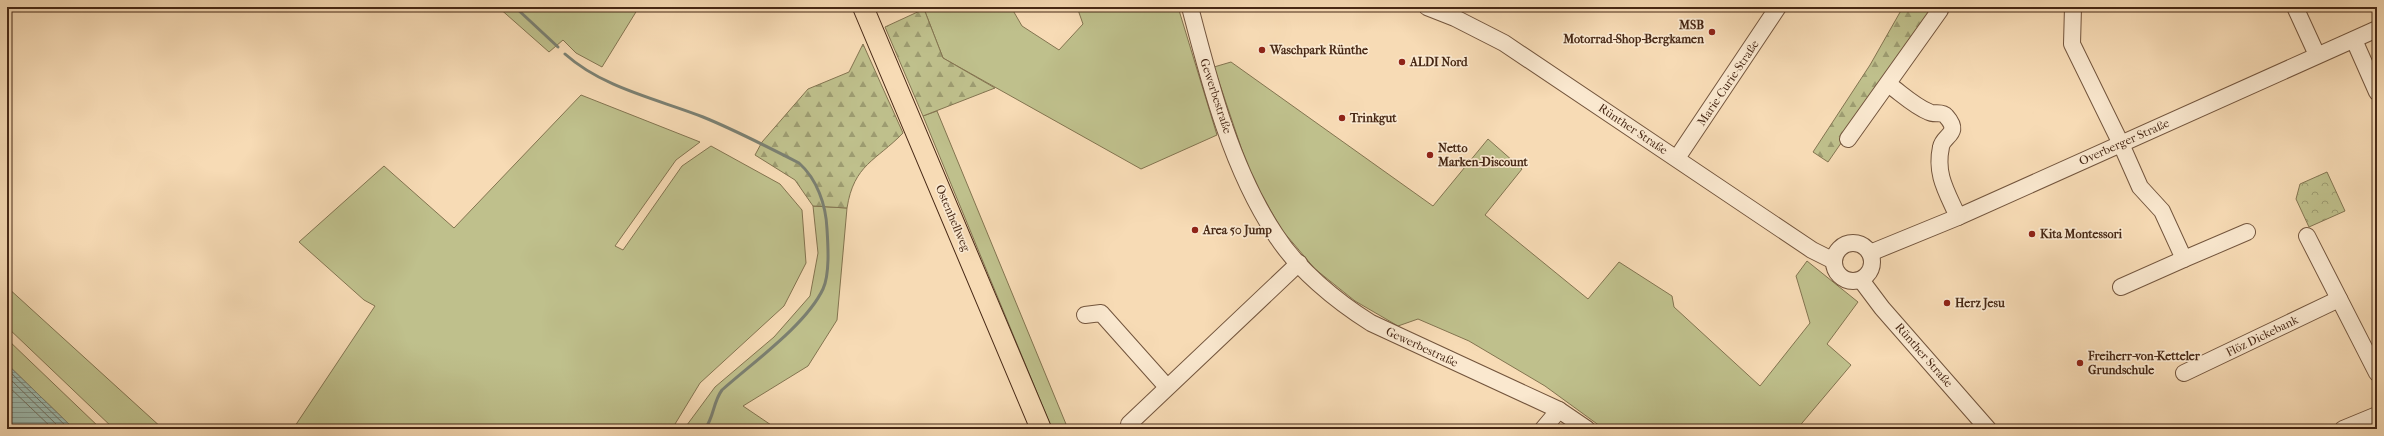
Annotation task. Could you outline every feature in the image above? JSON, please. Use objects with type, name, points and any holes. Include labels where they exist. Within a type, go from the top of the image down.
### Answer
[{"type":"main road","name":"Ostenhellweg","points":[[863,7],[1041,429]]},
{"type":"street","name":"Gewerbestraße","points":[[1190,7],[1201,50],[1242,171],[1257,205],[1276,236],[1300,263],[1344,304],[1370,323],[1559,410],[1587,429]]},
{"type":"street","name":"Rünther Straße","points":[[1427,7],[1455,18],[1504,43],[1812,250],[1834,261]]},
{"type":"street","name":"Marie-Curie-Straße","points":[[1677,158],[1778,7]]},
{"type":"street","points":[[2073,7],[2072,44],[2121,144],[2140,187],[2162,211],[2184,259]]},
{"type":"street","points":[[2296,7],[2317,55]]},
{"type":"street","points":[[1848,139],[1940,10]]},
{"type":"street","name":"Overberger Straße","points":[[1870,253],[1958,217],[2377,29]]},
{"type":"street","points":[[2354,40],[2377,92]]},
{"type":"street","points":[[1888,84],[1928,112],[1943,113],[1946,116],[1953,130],[1952,134],[1941,145],[1938,170],[1958,217]]},
{"type":"street","points":[[2121,287],[2247,232]]},
{"type":"street","points":[[2307,236],[2377,373]]},
{"type":"street","points":[[1850,244],[1863,246],[1870,253],[1871,269],[1861,280],[1850,281],[1836,271],[1834,261],[1838,251],[1850,244]]},
{"type":"street","points":[[1128,424],[1300,263]]},
{"type":"street","name":"Rünther Straße","points":[[1861,280],[1882,308],[1988,429]]},
{"type":"street","name":"Flöz Dickebank","points":[[2184,373],[2340,299]]},
{"type":"street","points":[[1086,315],[1101,313],[1167,387]]},
{"type":"street","points":[[1543,429],[1559,410]]},
{"type":"street","points":[[2343,429],[2377,415]]},
{"type":"green space","points":[[498,7],[639,7],[602,67],[576,53],[563,40],[549,52]]},
{"type":"green space","points":[[928,7],[1011,7],[1022,26],[1059,50],[1083,24],[1077,7],[1178,7],[1217,135],[1141,169],[943,58],[924,9]]},
{"type":"green space","points":[[1903,7],[1935,7],[1828,162],[1813,152],[1870,65]]},
{"type":"green space","points":[[924,9],[943,58],[995,88],[923,116],[885,27]]},
{"type":"green space","points":[[863,44],[903,133],[861,172],[850,193],[847,208],[813,206],[795,180],[755,155],[762,142],[808,89],[849,72]]},
{"type":"green space","points":[[1231,62],[1433,206],[1488,139],[1522,169],[1485,215],[1588,299],[1619,262],[1672,296],[1674,307],[1760,386],[1810,323],[1796,276],[1807,261],[1858,302],[1827,344],[1851,365],[1797,429],[1604,429],[1545,386],[1469,341],[1418,319],[1398,326],[1355,301],[1315,269],[1282,230],[1251,177],[1214,67]]},
{"type":"green space","points":[[581,95],[700,142],[676,160],[615,246],[623,250],[682,166],[711,146],[780,184],[802,210],[806,263],[784,306],[700,383],[672,429],[293,429],[375,306],[364,300],[299,242],[384,166],[454,228]]},
{"type":"green space","points":[[937,111],[1068,429],[1052,429],[923,116]]},
{"type":"green space","points":[[2327,172],[2345,211],[2309,227],[2296,199],[2300,184]]},
{"type":"green space","points":[[813,206],[847,208],[837,320],[808,366],[743,406],[777,429],[684,429],[715,387],[774,337],[810,296],[818,253]]},
{"type":"green space","points":[[7,287],[163,429],[114,429],[7,327]]},
{"type":"green space","points":[[7,339],[101,429],[74,429],[7,364]]},
{"type":"water","points":[[7,364],[74,429],[7,429]]},
{"type":"waterway","points":[[515,7],[558,47]]},
{"type":"waterway","points":[[565,54],[580,66],[613,84],[631,92],[715,122],[799,163],[811,177],[819,193],[825,211],[828,243],[828,268],[823,289],[815,303],[791,330],[763,356],[722,390],[705,429]]},
{"type":"place","name":"MSB Motorrad-Shop-Bergkamen","points":[[1712,32]]},
{"type":"place","name":"Waschpark Rünthe","points":[[1262,50]]},
{"type":"place","name":"ALDI Nord","points":[[1402,62]]},
{"type":"place","name":"Trinkgut","points":[[1342,118]]},
{"type":"place","name":"Netto Marken-Discount","points":[[1430,155]]},
{"type":"place","name":"Area 50 Jump","points":[[1195,230]]},
{"type":"place","name":"Kita Montessori","points":[[2032,234]]},
{"type":"place","name":"Herz Jesu","points":[[1947,303]]},
{"type":"place","name":"Freiherr-von-Ketteler Grundschule","points":[[2080,363]]}]
